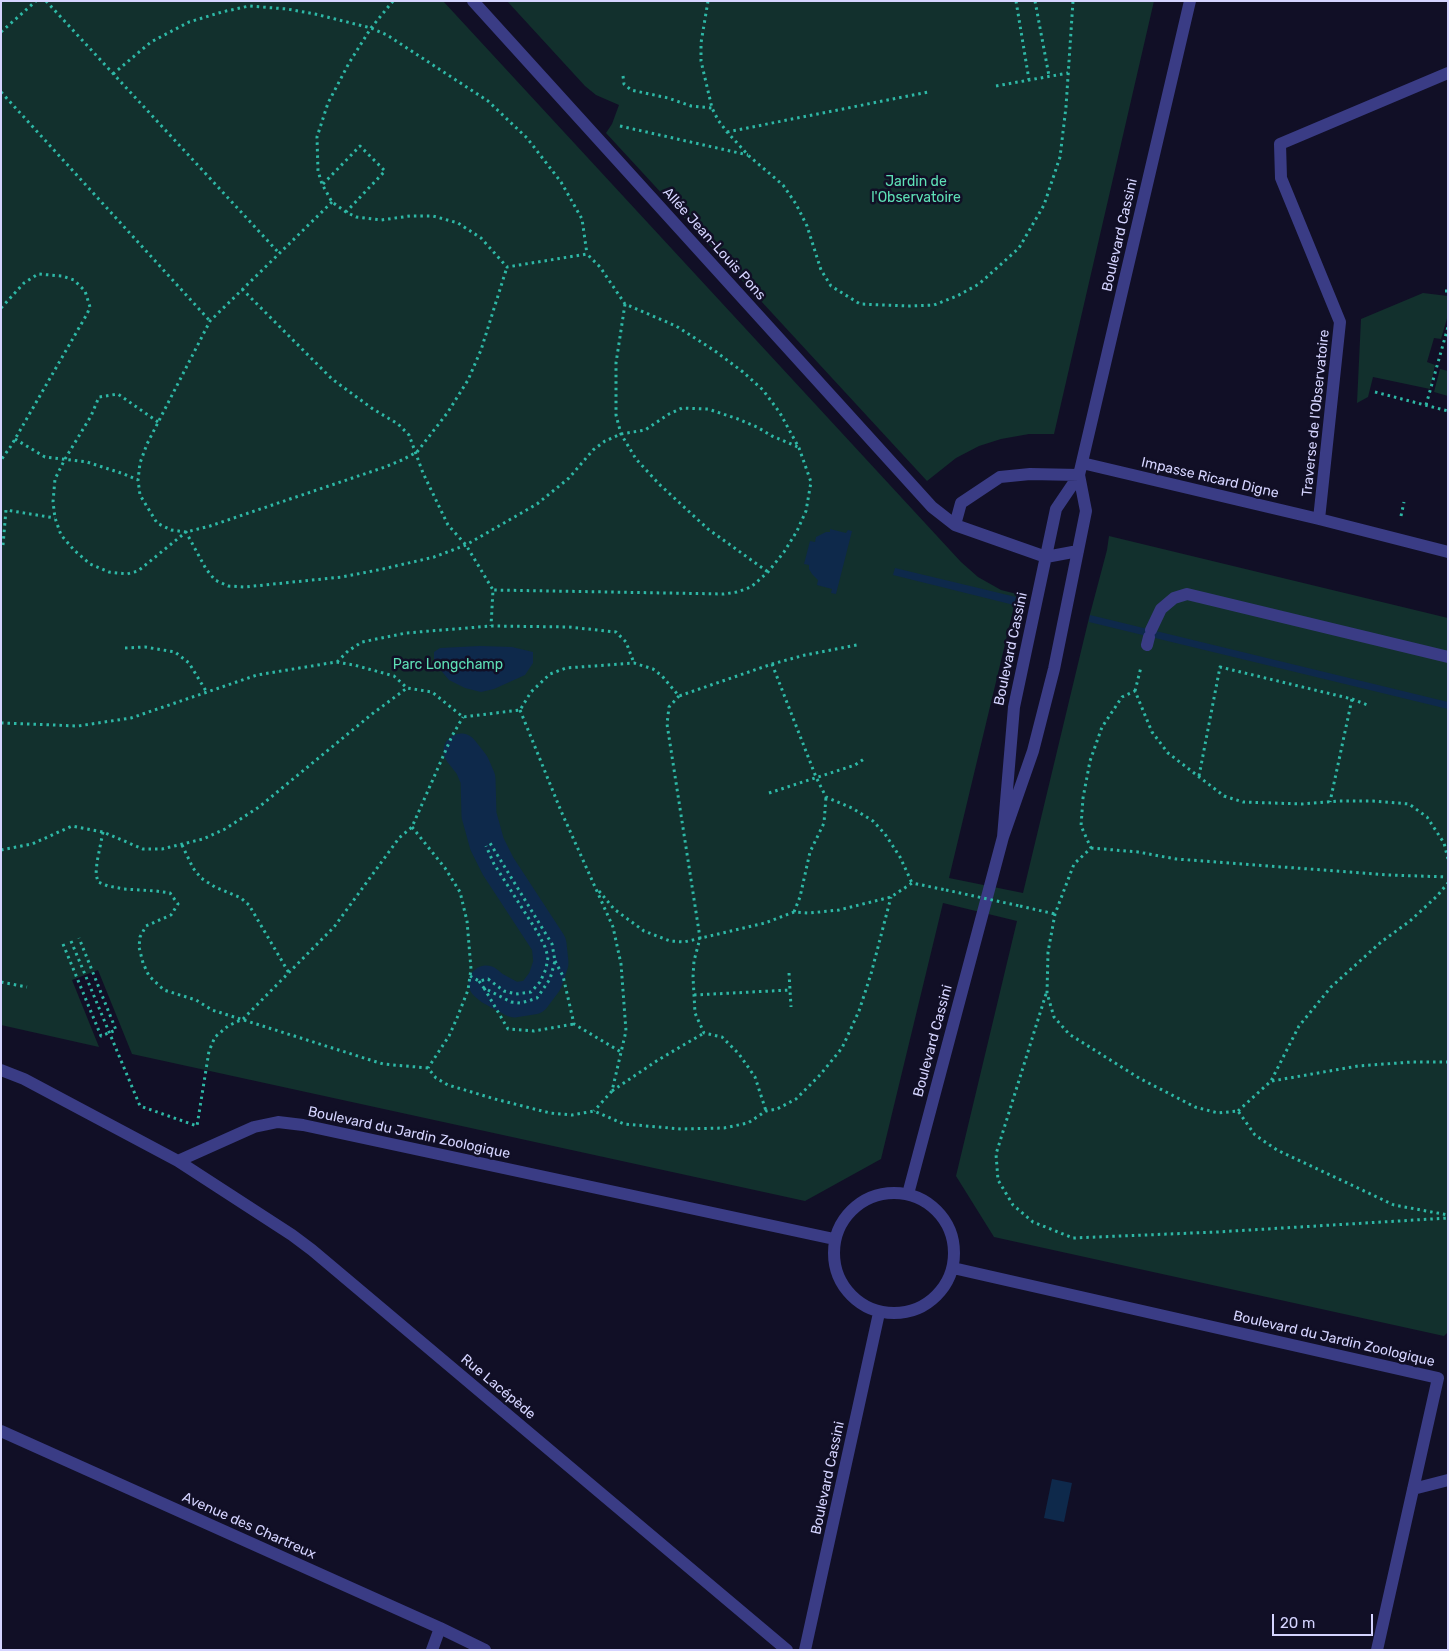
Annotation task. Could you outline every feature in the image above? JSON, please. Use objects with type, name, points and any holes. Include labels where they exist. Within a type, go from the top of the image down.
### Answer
[{"type":"street","name":"Boulevard Cassini","points":[[1003,837],[1014,708],[1056,509],[1081,469],[1190,1]]},
{"type":"street","name":"Allée Jean-Louis Pons","points":[[477,3],[576,115],[932,507],[955,525],[1046,557]]},
{"type":"street","name":"Traverse de l'Observatoire","points":[[1319,518],[1340,322],[1281,178],[1280,144],[1448,73]]},
{"type":"street","name":"Boulevard Cassini","points":[[908,1194],[1003,837],[1033,750],[1054,669],[1086,510],[1081,469]]},
{"type":"street","name":"Impasse Ricard Digne","points":[[955,525],[961,503],[1000,477],[1081,469],[1319,518],[1448,552]]},
{"type":"street","points":[[1046,557],[1078,551]]},
{"type":"street","points":[[1149,637],[1161,609],[1174,598],[1187,594],[1448,657]]},
{"type":"street","points":[[1,1070],[24,1080],[178,1161]]},
{"type":"street","name":"Boulevard du Jardin Zoologique","points":[[178,1161],[254,1127],[278,1122],[834,1239]]},
{"type":"street","name":"Rue Lacépède","points":[[178,1161],[312,1250],[787,1650]]},
{"type":"street","points":[[889,1193],[908,1194],[926,1202],[940,1214],[950,1230],[954,1249],[953,1268],[946,1285],[933,1300],[917,1310],[898,1314],[879,1313],[862,1305],[847,1293],[838,1277],[833,1258],[834,1239],[842,1222],[854,1207],[870,1197],[889,1193]]},
{"type":"street","name":"Boulevard du Jardin Zoologique","points":[[953,1268],[1438,1378],[1377,1650]]},
{"type":"street","name":"Boulevard Cassini","points":[[805,1650],[879,1313]]},
{"type":"street","name":"Avenue des Chartreux","points":[[1,1431],[485,1650]]},
{"type":"street","points":[[1413,1489],[1448,1480]]},
{"type":"street","points":[[432,1650],[440,1628]]},
{"type":"path","points":[[1,32],[36,1]]},
{"type":"path","points":[[46,1],[278,253]]},
{"type":"path","points":[[393,1],[371,28],[349,63],[328,103],[317,137],[318,171],[322,184],[332,202],[356,217],[382,220],[410,216],[433,216],[458,223],[482,238],[507,267]]},
{"type":"path","points":[[708,1],[701,43],[701,61],[712,108],[727,132],[749,156],[783,185],[796,204],[807,226],[821,270],[831,286],[860,304],[908,306],[934,305],[957,296],[979,284],[1019,248],[1044,205],[1060,157],[1066,107],[1073,1]]},
{"type":"path","points":[[1016,1],[1029,80]]},
{"type":"path","points":[[1035,1],[1049,76]]},
{"type":"path","points":[[113,74],[152,42],[190,22],[249,6],[287,9],[316,14],[371,28],[387,35],[488,101],[527,138],[561,182],[582,219],[587,254],[600,267],[625,304],[676,326],[743,372],[763,390],[780,413],[799,448],[811,482],[806,511],[784,552],[768,572],[751,587],[724,594],[493,590]]},
{"type":"path","points":[[996,86],[1068,73]]},
{"type":"path","points":[[623,76],[624,84],[631,90],[668,98],[691,106],[712,108]]},
{"type":"path","points":[[1,92],[210,320]]},
{"type":"path","points":[[727,132],[928,92]]},
{"type":"path","points":[[576,115],[749,156]]},
{"type":"path","points":[[322,184],[360,146],[385,171],[346,212]]},
{"type":"path","points":[[332,202],[210,320],[158,422],[140,463],[138,480],[140,495],[157,523],[171,530],[186,532],[210,526],[385,467],[416,452],[448,412],[468,380],[481,350],[507,267]]},
{"type":"path","points":[[507,267],[587,254]]},
{"type":"path","points":[[1,308],[24,283],[38,274],[62,276],[74,280],[86,291],[90,307],[15,439],[1,460]]},
{"type":"path","points":[[242,290],[332,379],[409,435],[423,473],[448,524],[466,546],[493,590],[491,626]]},
{"type":"path","points":[[625,304],[616,363],[616,416],[621,434],[636,459],[658,484],[708,528],[768,572]]},
{"type":"path","points":[[1426,405],[1448,327]]},
{"type":"path","points":[[1375,392],[1448,411]]},
{"type":"path","points":[[158,422],[118,394],[99,397],[91,416],[65,460],[56,480],[53,502],[55,518],[61,535],[90,564],[109,572],[118,573],[128,574],[138,571],[186,532]]},
{"type":"path","points":[[186,532],[206,569],[216,580],[228,586],[245,587],[342,577],[383,569],[466,546],[537,504],[569,478],[593,450],[605,441],[621,434],[645,430],[682,408],[708,409],[738,419],[799,448]]},
{"type":"path","points":[[15,439],[45,457],[87,462],[138,480]]},
{"type":"path","points":[[1401,520],[1404,502]]},
{"type":"path","points":[[3,545],[6,510],[55,518]]},
{"type":"path","points":[[336,662],[362,642],[406,633],[491,626],[569,628],[616,632],[626,642],[634,663]]},
{"type":"path","points":[[704,1033],[695,1014],[692,977],[700,938],[667,724],[669,707],[679,696],[772,664],[805,654],[856,645]]},
{"type":"path","points":[[125,648],[145,647],[175,652],[189,663],[206,691]]},
{"type":"path","points":[[1,723],[78,726],[131,718],[257,675],[336,662],[394,676],[407,688],[432,692],[463,717],[520,710]]},
{"type":"path","points":[[520,710],[531,692],[550,674],[566,668],[634,663],[653,669],[662,676],[679,696]]},
{"type":"path","points":[[772,664],[816,777],[826,797],[824,823],[810,852],[800,897],[794,912]]},
{"type":"path","points":[[1198,777],[1220,667],[1352,699],[1370,706]]},
{"type":"path","points":[[1,850],[32,844],[72,826],[103,832],[143,849],[182,846],[203,839],[225,829],[260,807],[372,714],[407,688]]},
{"type":"path","points":[[1091,848],[1082,826],[1083,798],[1088,770],[1102,727],[1122,698],[1135,691],[1152,732],[1168,753],[1224,796],[1243,802],[1302,804],[1373,801],[1409,804],[1427,817],[1446,843],[1448,859]]},
{"type":"path","points":[[1330,802],[1352,699]]},
{"type":"path","points":[[520,710],[579,852],[613,926],[621,964],[626,1031],[612,1091]]},
{"type":"path","points":[[71,941],[140,1106],[197,1126],[209,1051],[215,1037],[228,1026],[243,1019],[334,927],[399,838],[412,827],[452,736],[463,717]]},
{"type":"path","points":[[769,793],[855,765],[864,759]]},
{"type":"path","points":[[826,797],[852,808],[873,821],[885,834],[900,857],[912,883]]},
{"type":"path","points":[[412,827],[445,868],[460,892],[468,921],[471,969],[468,990],[449,1036],[428,1068]]},
{"type":"path","points":[[103,832],[97,862],[96,874],[98,882],[124,889],[170,893],[178,904],[171,916],[146,926],[140,937],[139,947],[143,963],[149,976],[164,990],[196,1000],[212,1010],[383,1064],[428,1068],[436,1078],[448,1085],[495,1099],[550,1113],[572,1115],[594,1111],[624,1124],[681,1129],[724,1128],[748,1123],[766,1111],[777,1109],[796,1099],[820,1075],[842,1048],[862,1002],[891,897]]},
{"type":"path","points":[[490,843],[552,944],[555,961],[563,976],[574,1024]]},
{"type":"path","points":[[182,846],[193,868],[201,878],[241,898],[249,906],[289,973]]},
{"type":"path","points":[[479,981],[488,978],[504,991],[516,994],[531,992],[540,982],[546,969],[548,957],[546,947],[494,864],[486,846]]},
{"type":"path","points":[[1448,877],[1389,875],[1176,859],[1138,852],[1091,848],[1074,864],[1055,914],[1048,952],[1046,993],[996,1154],[998,1180],[1013,1205],[1033,1222],[1073,1238],[1227,1232],[1448,1217]]},
{"type":"path","points":[[597,889],[614,909],[644,931],[670,941],[684,942],[765,923],[794,912],[809,913],[840,910],[891,897],[912,883],[1055,914]]},
{"type":"path","points":[[1046,993],[1054,1018],[1068,1034],[1096,1052],[1195,1107],[1218,1113],[1238,1111],[1271,1081],[1299,1026],[1331,987],[1381,942],[1410,922],[1448,883]]},
{"type":"path","points":[[63,944],[101,1036],[116,1030],[79,938]]},
{"type":"path","points":[[484,988],[511,1002],[520,1003],[537,998],[550,979],[555,961]]},
{"type":"path","points":[[789,973],[791,1006]]},
{"type":"path","points":[[470,976],[479,981],[484,988],[508,1030],[534,1032],[574,1024],[621,1052]]},
{"type":"path","points":[[1,982],[26,987]]},
{"type":"path","points":[[694,995],[790,990]]},
{"type":"path","points":[[594,1111],[612,1091],[658,1060],[704,1033],[722,1037],[739,1054],[754,1077],[766,1111]]},
{"type":"path","points":[[1271,1081],[1358,1066],[1412,1062],[1448,1062]]},
{"type":"path","points":[[1238,1111],[1256,1135],[1277,1150],[1394,1205],[1448,1217]]},
{"type":"green space","name":"Parc Longchamp","points":[[1,1],[443,1],[961,562],[978,577],[1001,590],[1017,594],[949,878],[1023,893],[1109,536],[1448,618],[1448,1332],[1444,1336],[994,1237],[956,1176],[1017,921],[943,903],[881,1159],[805,1201],[132,1054],[98,970],[72,980],[99,1047],[1,1025]]},
{"type":"green space","name":"Jardin de l'Observatoire","points":[[507,1],[1154,1],[1054,434],[1029,434],[1001,439],[979,446],[956,458],[927,481],[606,133],[612,124],[619,105],[596,95],[585,86]]},
{"type":"green space","points":[[1423,293],[1448,296],[1448,315],[1441,339],[1434,338],[1427,362],[1435,365],[1430,389],[1373,377],[1368,397],[1357,403],[1361,319]]},
{"type":"green space","points":[[1440,369],[1448,371],[1448,396],[1434,392]]},
{"type":"water","points":[[830,529],[846,533],[848,530],[852,531],[836,594],[831,593],[832,589],[817,585],[818,580],[809,569],[809,565],[804,564],[810,541],[815,542],[816,537],[830,532]]},
{"type":"water","points":[[895,568],[1016,597],[1014,605],[893,575]]},
{"type":"water","points":[[1090,615],[1448,702],[1448,709],[1089,622]]},
{"type":"water","points":[[512,647],[533,652],[533,663],[525,675],[494,689],[481,692],[465,688],[449,680],[434,662],[434,652],[440,648]]},
{"type":"water","points":[[1052,1479],[1072,1483],[1064,1522],[1044,1518]]},
{"type":"waterway","points":[[461,751],[472,765],[478,779],[479,815],[487,844],[498,866],[549,944],[551,963],[545,981],[533,997],[514,1000],[486,983]]}]
